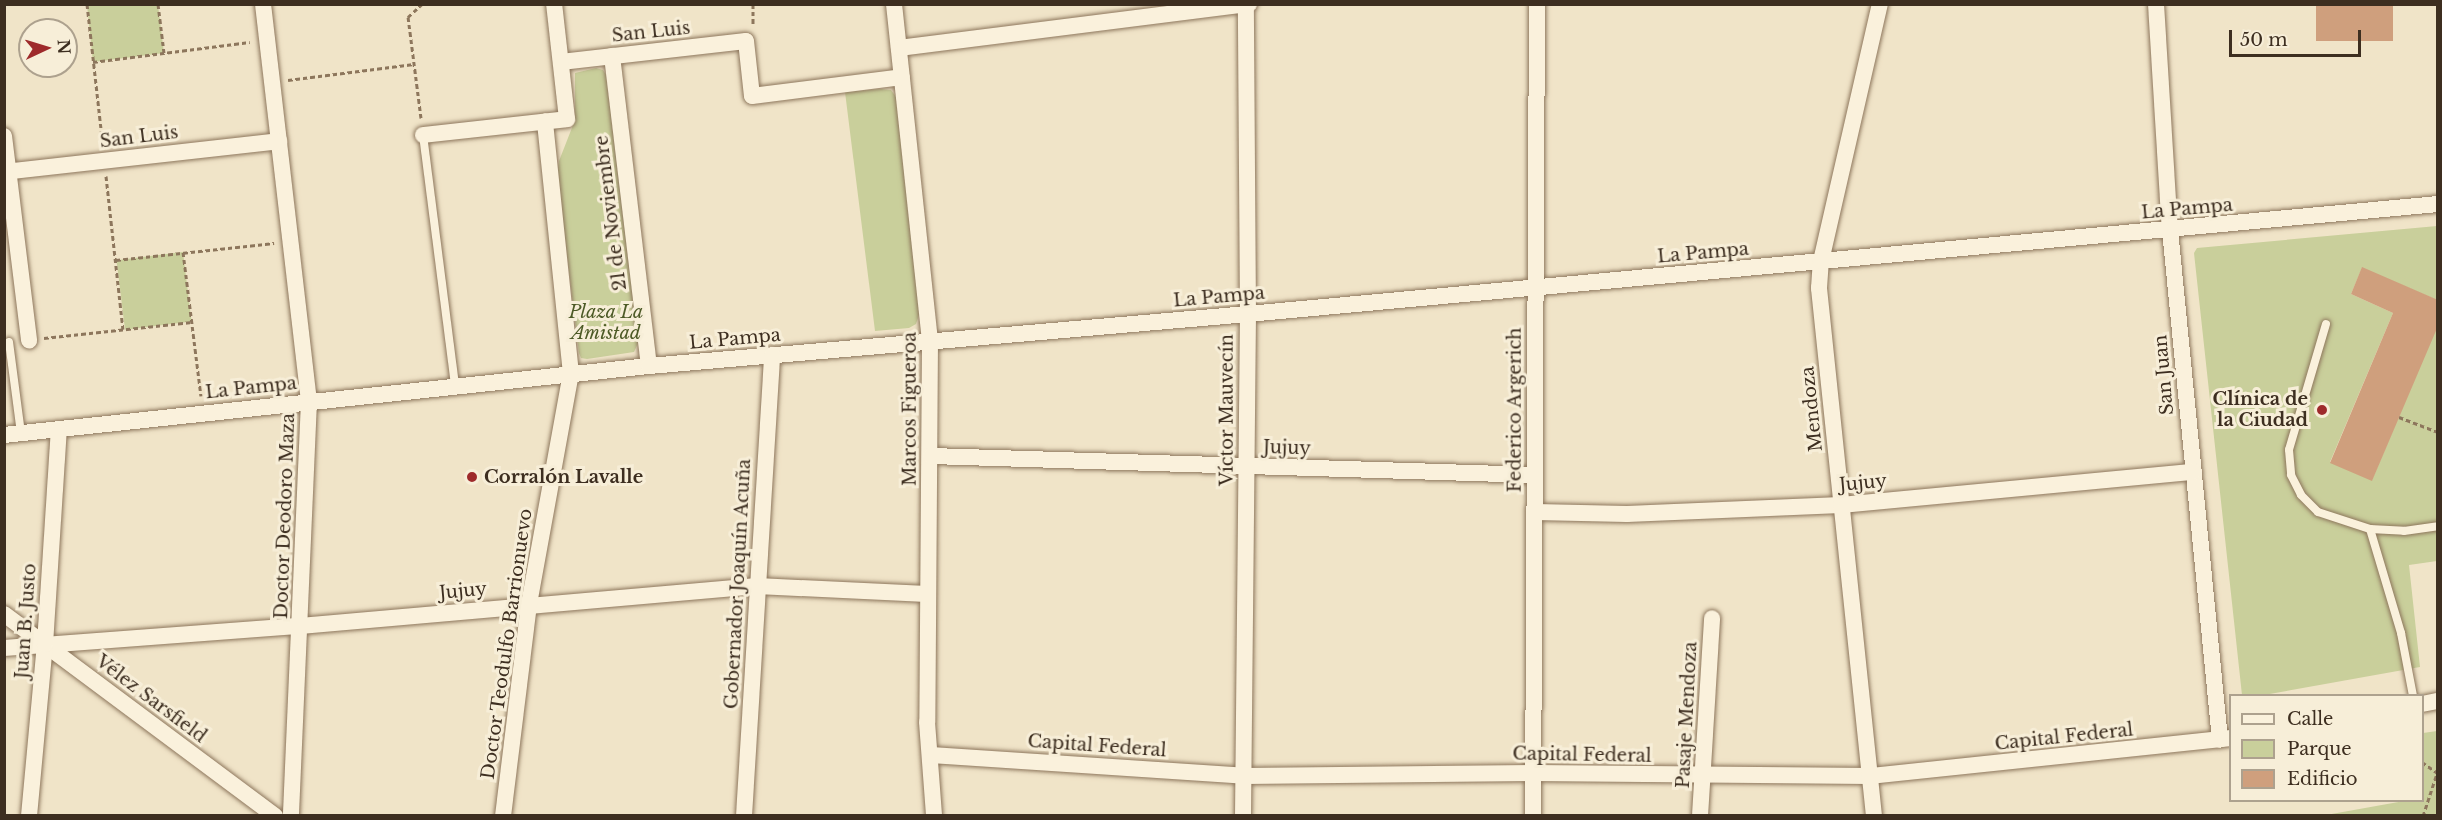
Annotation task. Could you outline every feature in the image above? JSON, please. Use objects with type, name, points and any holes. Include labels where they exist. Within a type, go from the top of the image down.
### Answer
[{"type":"street","name":"Doctor Deodoro Maza","points":[[263,4],[309,401],[291,816]]},
{"type":"street","points":[[423,135],[567,119],[554,4]]},
{"type":"street","name":"Marcos Figueroa","points":[[894,4],[930,340],[931,456],[927,594],[927,722],[934,816]]},
{"type":"street","name":"Federico Argerich","points":[[1533,816],[1537,4]]},
{"type":"street","name":"Mendoza","points":[[1874,816],[1819,288],[1821,261],[1880,4]]},
{"type":"street","name":"San Juan","points":[[2156,4],[2170,230],[2193,472],[2225,739]]},
{"type":"street","points":[[899,48],[1247,5]]},
{"type":"street","name":"Víctor Mauvecín","points":[[1243,816],[1248,314],[1247,5]]},
{"type":"street","points":[[746,41],[752,96],[902,77]]},
{"type":"street","name":"San Luis","points":[[561,62],[746,41]]},
{"type":"street","name":"21 de Noviembre","points":[[612,56],[649,366]]},
{"type":"street","name":"Doctor Teodulfo Barrionuevo","points":[[503,816],[529,604],[571,374],[544,121]]},
{"type":"street","points":[[4,136],[29,340]]},
{"type":"street","name":"San Luis","points":[[7,172],[279,141]]},
{"type":"street","name":"La Pampa","points":[[13,434],[649,366],[1248,314],[2438,204]]},
{"type":"street","name":"Gobernador Joaquín Acuña","points":[[744,816],[772,355]]},
{"type":"street","name":"Juan B. Justo","points":[[29,816],[45,644],[58,429]]},
{"type":"street","name":"Jujuy","points":[[931,456],[1534,475]]},
{"type":"street","name":"Jujuy","points":[[1535,512],[1627,514],[1841,505],[2193,472]]},
{"type":"street","name":"Jujuy","points":[[4,648],[300,626],[529,604],[757,586],[927,594]]},
{"type":"street","name":"Vélez Sarsfield","points":[[4,614],[275,816]]},
{"type":"street","name":"Pasaje Mendoza","points":[[1700,816],[1712,618]]},
{"type":"street","name":"Capital Federal","points":[[931,755],[1244,776],[1533,773],[1870,776],[2225,739]]},
{"type":"lane","points":[[423,135],[455,386]]},
{"type":"lane","points":[[2326,324],[2289,450],[2291,475],[2301,495],[2318,512],[2370,529],[2404,531],[2438,526]]},
{"type":"lane","points":[[9,342],[13,434]]},
{"type":"lane","points":[[2370,529],[2401,633],[2413,694]]},
{"type":"path","points":[[158,4],[164,53]]},
{"type":"path","points":[[422,4],[408,17],[423,135]]},
{"type":"path","points":[[746,41],[755,23],[753,4]]},
{"type":"path","points":[[93,62],[267,40]]},
{"type":"path","points":[[272,82],[414,64]]},
{"type":"path","points":[[116,260],[291,241]]},
{"type":"path","points":[[183,252],[203,413]]},
{"type":"path","points":[[29,340],[192,322]]},
{"type":"path","points":[[2399,417],[2438,432]]},
{"type":"path","points":[[2423,816],[2437,772],[2424,763]]},
{"type":"green space","points":[[87,5],[158,5],[164,53],[93,62]]},
{"type":"green space","name":"Plaza La Amistad","points":[[596,68],[603,70],[606,75],[639,341],[634,352],[587,359],[581,358],[579,353],[557,174],[559,161],[575,120],[575,73]]},
{"type":"green space","points":[[891,90],[896,97],[920,312],[916,324],[909,328],[875,331],[845,92]]},
{"type":"green space","name":"Clínica de la Ciudad","points":[[2437,226],[2437,300],[2362,268],[2351,294],[2393,313],[2330,462],[2372,480],[2437,326],[2437,561],[2409,565],[2420,667],[2270,694],[2242,694],[2194,253],[2197,248]]},
{"type":"green space","points":[[183,252],[192,321],[125,330],[116,260]]},
{"type":"green space","points":[[2437,731],[2437,815],[2326,815],[2398,802],[2424,802],[2424,733]]},
{"type":"building","points":[[2316,4],[2393,4],[2393,41],[2316,41]]},
{"type":"building","points":[[2362,267],[2438,300],[2438,326],[2372,481],[2330,463],[2393,313],[2351,294]]},
{"type":"place","name":"Clínica de la Ciudad","points":[[2322,410]]},
{"type":"place","name":"Corralón Lavalle","points":[[472,477]]}]
